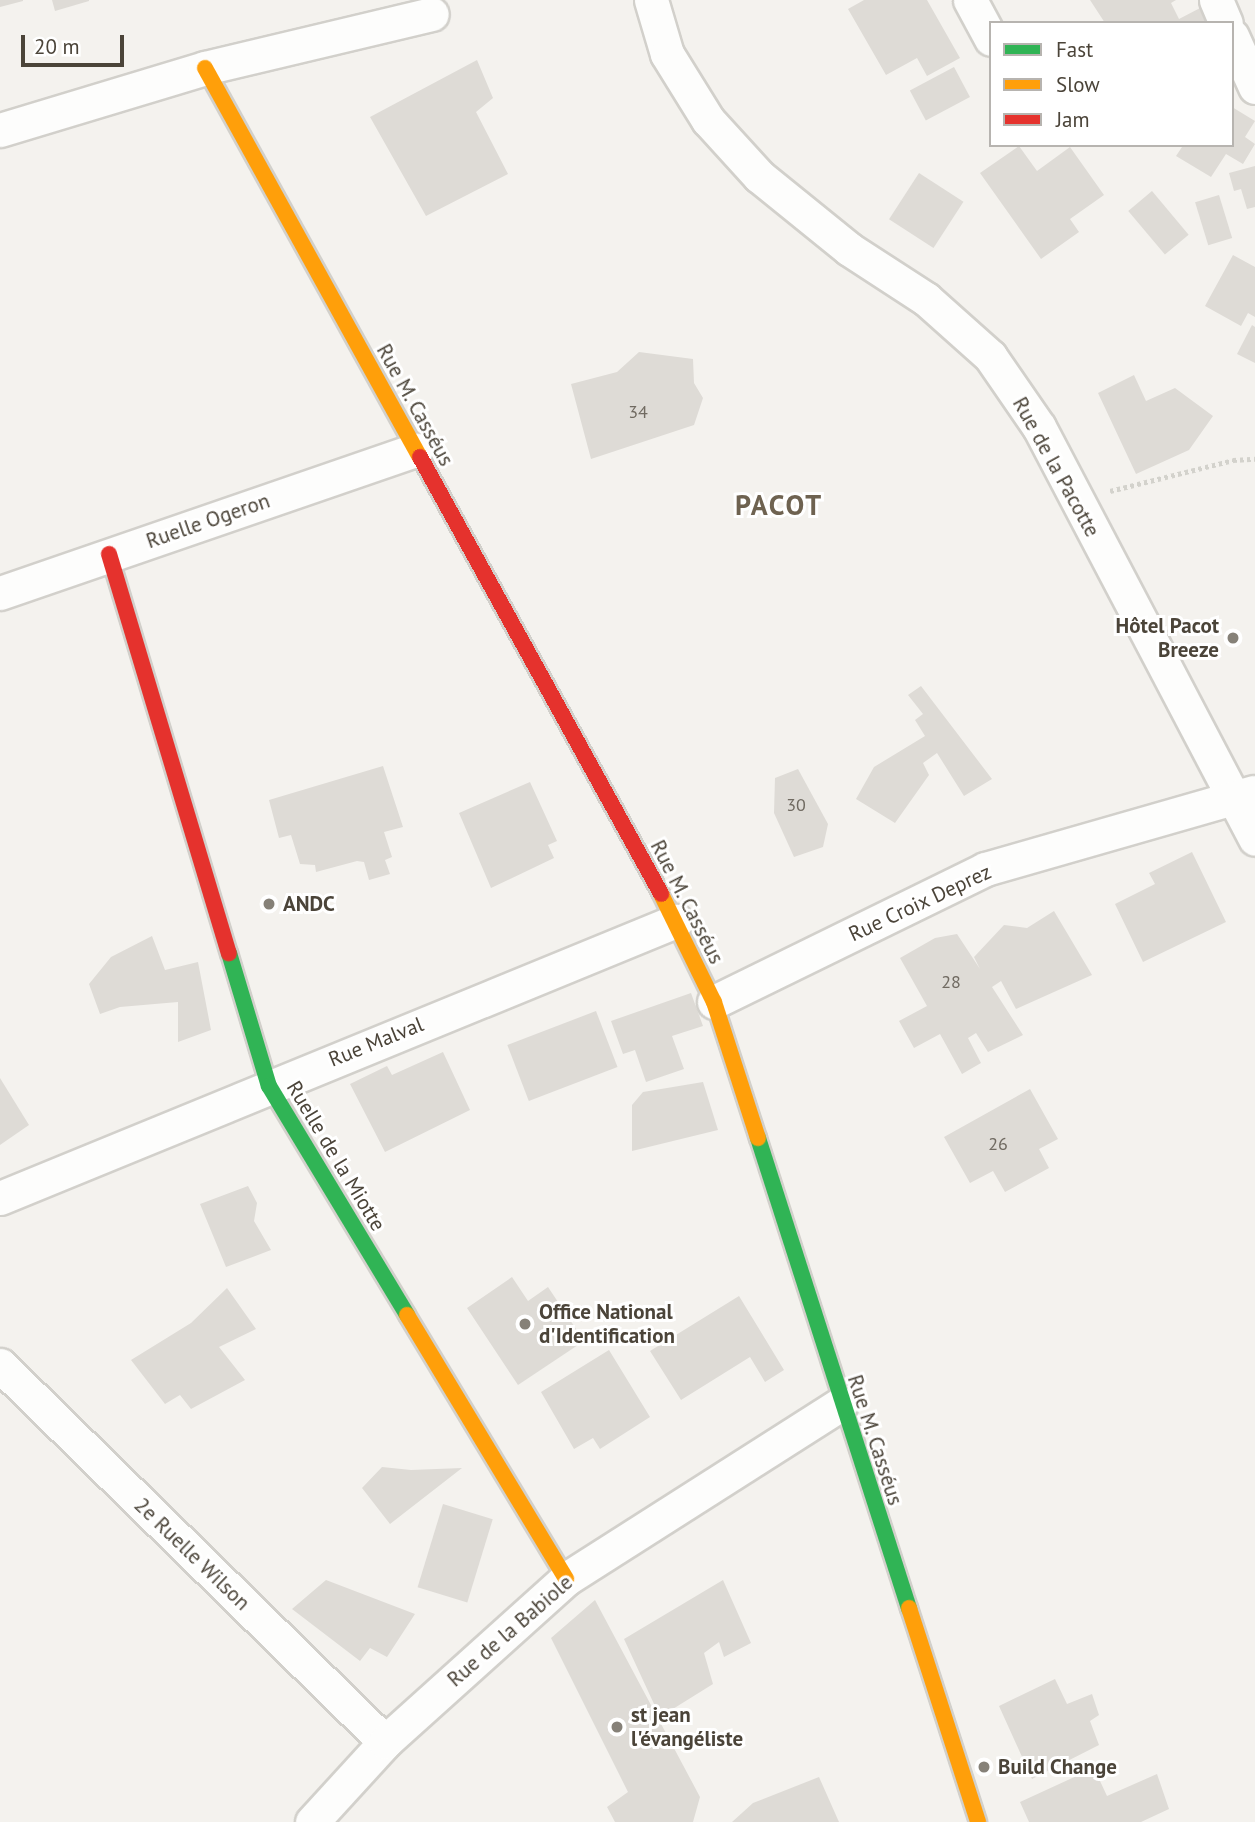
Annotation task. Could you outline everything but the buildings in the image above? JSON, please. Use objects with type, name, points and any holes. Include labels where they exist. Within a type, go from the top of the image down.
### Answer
[{"type":"street","name":"Rue de la Pacotte","points":[[651,0],[667,54],[708,120],[759,176],[849,249],[926,299],[990,356],[1040,428],[1075,500],[1244,795],[1255,839]]},
{"type":"street","points":[[971,0],[989,35]]},
{"type":"street","points":[[1216,0],[1225,21]]},
{"type":"street","points":[[0,130],[205,68],[432,14]]},
{"type":"street","points":[[1234,41],[1255,88]]},
{"type":"street","name":"Rue M. Casséus","points":[[205,68],[676,920],[714,1002],[841,1404],[978,1822]]},
{"type":"street","name":"Ruelle Ogeron","points":[[0,593],[416,450]]},
{"type":"street","name":"Ruelle de la Miotte","points":[[108,554],[269,1086],[566,1579]]},
{"type":"street","name":"Rue Croix Deprez","points":[[714,1002],[985,869],[1244,795]]},
{"type":"street","name":"Rue Malval","points":[[0,1198],[676,920]]},
{"type":"street","name":"2e Ruelle Wilson","points":[[0,1365],[385,1742]]},
{"type":"street","name":"Rue de la Babiole","points":[[312,1822],[385,1742],[566,1579],[841,1404]]},
{"type":"path","points":[[1075,500],[1233,460],[1255,459]]},
{"type":"traffic: fast","points":[[229,953],[269,1086],[407,1315]]},
{"type":"traffic: fast","points":[[758,1138],[909,1608]]},
{"type":"traffic: slow","points":[[205,68],[420,457]]},
{"type":"traffic: slow","points":[[661,894],[714,1002],[758,1138]]},
{"type":"traffic: slow","points":[[407,1315],[566,1579]]},
{"type":"traffic: slow","points":[[909,1608],[978,1822]]},
{"type":"traffic: jam","points":[[420,457],[661,894]]},
{"type":"traffic: jam","points":[[109,554],[229,953]]},
{"type":"place","name":"Hôtel Pacot Breeze","points":[[1233,638]]},
{"type":"place","name":"ANDC","points":[[269,904]]},
{"type":"place","name":"Office National d'Identification","points":[[525,1324]]},
{"type":"place","name":"st jean l'évangéliste","points":[[617,1727]]},
{"type":"place","name":"Build Change","points":[[984,1767]]},
{"type":"district","name":"PACOT","points":[[779,505]]}]
